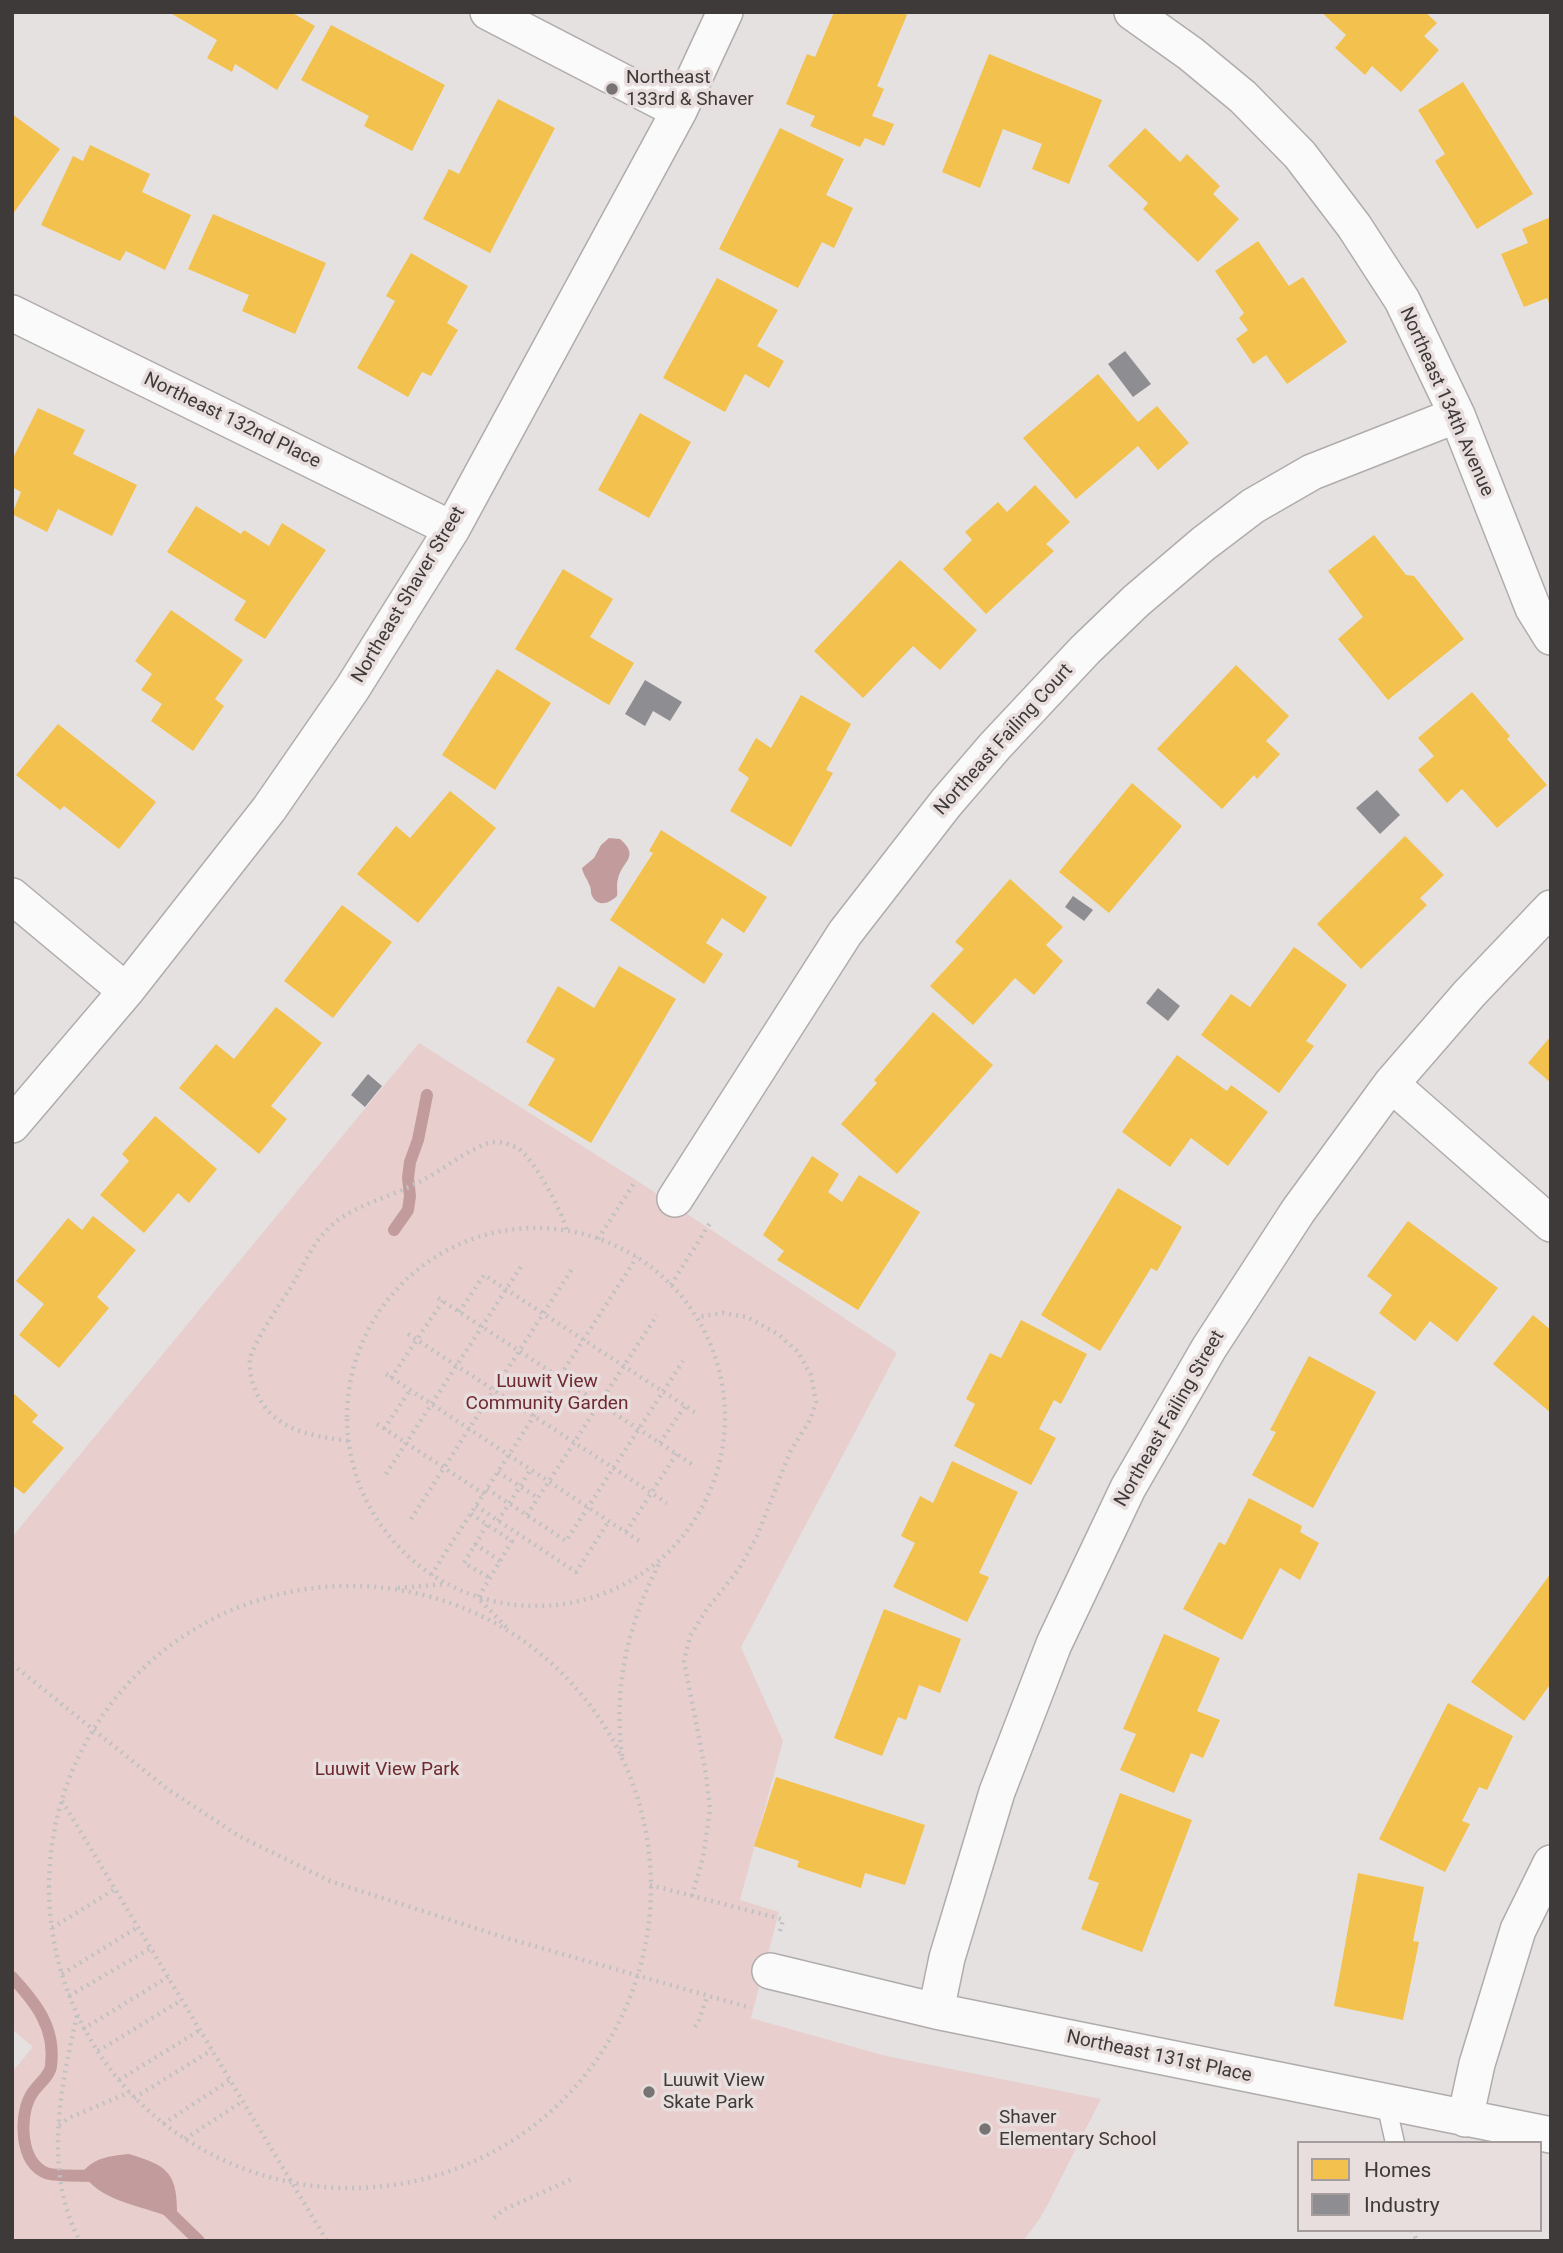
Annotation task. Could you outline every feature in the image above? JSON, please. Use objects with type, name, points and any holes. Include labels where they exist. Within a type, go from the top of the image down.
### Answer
[{"type":"street","points":[[488,12],[679,111]]},
{"type":"street","name":"Northeast Shaver Street","points":[[12,1125],[126,991],[269,809],[352,690],[452,528],[679,111],[724,12]]},
{"type":"street","name":"Northeast 134th Avenue","points":[[1132,12],[1191,54],[1243,97],[1300,155],[1354,226],[1402,300],[1457,415],[1528,597],[1551,637]]},
{"type":"street","name":"Northeast 132nd Place","points":[[12,313],[452,528]]},
{"type":"street","name":"Northeast Failing Court","points":[[674,1199],[845,933],[946,803],[1085,650],[1136,601],[1203,544],[1254,506],[1312,472],[1457,415]]},
{"type":"street","points":[[12,896],[126,991]]},
{"type":"street","name":"Northeast Failing Street","points":[[936,2011],[947,1958],[997,1792],[1054,1644],[1128,1488],[1209,1348],[1298,1211],[1391,1084],[1469,994],[1551,908]]},
{"type":"street","points":[[1391,1084],[1551,1224]]},
{"type":"street","points":[[1465,2119],[1477,2064],[1518,1930],[1551,1863]]},
{"type":"street","name":"Northeast 131st Place","points":[[770,1971],[936,2011],[1551,2135]]},
{"type":"lane","points":[[1387,2103],[1395,2141]]},
{"type":"path","points":[[348,1441],[320,1438],[291,1428],[272,1416],[260,1403],[251,1380],[250,1360],[273,1315],[319,1238],[334,1223],[351,1212],[420,1182],[486,1143],[502,1142],[519,1149],[540,1175],[561,1210],[568,1231]]},
{"type":"path","points":[[598,1239],[636,1180]]},
{"type":"path","points":[[671,1285],[711,1223]]},
{"type":"path","points":[[548,1228],[568,1231],[616,1245],[637,1256],[671,1285],[697,1317],[712,1347],[722,1380],[726,1416],[723,1452],[713,1486],[697,1518],[675,1546],[648,1570],[617,1589],[584,1600],[548,1606],[513,1606],[478,1598],[445,1584],[415,1564],[392,1541],[372,1513],[358,1483],[348,1441],[346,1416],[350,1383],[359,1350],[373,1320],[393,1293],[418,1269],[446,1251],[478,1237],[512,1229],[548,1228]]},
{"type":"path","points":[[431,1575],[637,1256]]},
{"type":"path","points":[[386,1474],[522,1265]]},
{"type":"path","points":[[411,1519],[572,1269]]},
{"type":"path","points":[[459,1312],[484,1275],[696,1413]]},
{"type":"path","points":[[391,1378],[440,1300],[692,1464]]},
{"type":"path","points":[[692,1896],[704,1857],[710,1810],[706,1774],[684,1661],[690,1636],[707,1609],[739,1569],[757,1536],[790,1452],[811,1418],[816,1402],[811,1375],[798,1352],[778,1334],[747,1317],[723,1313],[697,1317]]},
{"type":"path","points":[[527,1516],[657,1315]]},
{"type":"path","points":[[408,1334],[667,1503]]},
{"type":"path","points":[[377,1424],[444,1468],[509,1503],[566,1541],[683,1361]]},
{"type":"path","points":[[386,1374],[639,1541]]},
{"type":"path","points":[[384,1429],[410,1390]]},
{"type":"path","points":[[660,1443],[685,1406]]},
{"type":"path","points":[[626,1532],[677,1453]]},
{"type":"path","points":[[498,1521],[531,1469]]},
{"type":"path","points":[[498,1472],[538,1497]]},
{"type":"path","points":[[476,1506],[576,1573],[609,1521]]},
{"type":"path","points":[[471,1514],[512,1541],[478,1598]]},
{"type":"path","points":[[487,1525],[464,1563],[489,1578]]},
{"type":"path","points":[[475,1544],[500,1560]]},
{"type":"path","points":[[622,1760],[618,1729],[622,1669],[636,1615],[662,1558]]},
{"type":"path","points":[[390,1589],[445,1584]]},
{"type":"path","points":[[347,1586],[390,1589],[433,1598],[474,1612],[512,1633],[546,1658],[577,1690],[605,1727],[622,1760],[641,1812],[650,1858],[650,1904],[644,1950],[630,1995],[610,2037],[584,2076],[552,2110],[516,2138],[475,2161],[431,2177],[385,2186],[351,2188],[293,2183],[249,2172],[208,2154],[163,2124],[134,2098],[107,2067],[83,2029],[69,1996],[54,1945],[48,1900],[50,1856],[62,1800],[73,1769],[93,1729],[119,1694],[149,1663],[183,1636],[221,1615],[262,1600],[304,1590],[347,1586]]},
{"type":"path","points":[[478,1598],[512,1633]]},
{"type":"path","points":[[12,1664],[166,1788],[239,1836],[330,1881],[503,1937],[754,2009],[770,1971],[783,1920],[650,1885]]},
{"type":"path","points":[[62,1800],[327,2241]]},
{"type":"path","points":[[52,1927],[115,1888]]},
{"type":"path","points":[[62,1974],[138,1927]]},
{"type":"path","points":[[69,1996],[151,1948]]},
{"type":"path","points":[[83,2029],[168,1977]]},
{"type":"path","points":[[695,2027],[707,1997]]},
{"type":"path","points":[[98,2051],[182,2000]]},
{"type":"path","points":[[77,2014],[68,2048],[59,2125],[59,2160],[63,2199],[80,2241]]},
{"type":"path","points":[[119,2080],[200,2030]]},
{"type":"path","points":[[134,2098],[212,2050]]},
{"type":"path","points":[[163,2124],[230,2080]]},
{"type":"path","points":[[59,2125],[69,2118],[130,2092]]},
{"type":"path","points":[[185,2139],[243,2101]]},
{"type":"path","points":[[494,2218],[503,2210],[572,2179]]},
{"type":"green space","name":"Luuwit View Park","points":[[419,1043],[636,1180],[897,1353],[741,1647],[783,1741],[740,1900],[779,1912],[751,2018],[886,2056],[1101,2099],[1048,2204],[1023,2241],[12,2241],[12,2072],[33,2047],[12,2029],[12,1537]]},
{"type":"shaded area","points":[[609,838],[620,839],[629,850],[629,855],[618,879],[617,896],[611,901],[601,903],[592,896],[582,868],[594,858],[601,845]]},
{"type":"shaded area","points":[[129,2154],[152,2162],[166,2172],[175,2187],[177,2211],[167,2216],[120,2201],[89,2182],[83,2172],[98,2160]]},
{"type":"building: Homes","points":[[291,12],[315,26],[277,90],[235,64],[232,72],[207,58],[217,40],[172,14]]},
{"type":"building: Homes","points":[[834,12],[901,12],[907,15],[877,86],[884,89],[872,116],[894,124],[884,146],[865,138],[860,147],[810,126],[815,116],[786,104],[807,54],[815,57]]},
{"type":"building: Homes","points":[[1321,12],[1425,12],[1437,23],[1424,36],[1439,50],[1401,92],[1372,66],[1365,75],[1335,48],[1346,35]]},
{"type":"building: Homes","points":[[331,25],[445,85],[412,151],[364,126],[369,116],[301,80]]},
{"type":"building: Homes","points":[[989,54],[1102,100],[1069,184],[1032,169],[1042,144],[1003,129],[980,188],[942,172]]},
{"type":"building: Homes","points":[[1463,82],[1533,194],[1477,229],[1435,161],[1445,154],[1418,110]]},
{"type":"building: Homes","points":[[498,99],[555,128],[490,253],[423,219],[449,169],[459,174]]},
{"type":"building: Homes","points":[[12,114],[60,149],[12,215]]},
{"type":"building: Homes","points":[[780,128],[844,159],[826,195],[853,208],[834,248],[822,242],[798,288],[719,249]]},
{"type":"building: Homes","points":[[1145,128],[1180,162],[1187,154],[1220,186],[1213,194],[1239,219],[1198,262],[1143,209],[1148,203],[1108,166]]},
{"type":"building: Homes","points":[[90,145],[150,174],[142,192],[191,215],[165,270],[126,251],[120,261],[41,225],[73,156],[83,161]]},
{"type":"building: Homes","points":[[213,214],[326,263],[295,334],[242,311],[249,295],[188,269]]},
{"type":"building: Homes","points":[[1551,217],[1551,308],[1547,298],[1524,307],[1501,254],[1528,243],[1522,229]]},
{"type":"building: Homes","points":[[1258,241],[1289,286],[1303,277],[1347,342],[1287,384],[1266,355],[1253,364],[1236,339],[1248,330],[1239,318],[1244,313],[1215,271]]},
{"type":"building: Homes","points":[[411,253],[468,286],[447,323],[458,330],[431,376],[422,372],[408,397],[357,368],[395,301],[386,296]]},
{"type":"building: Homes","points":[[717,278],[778,310],[757,346],[784,361],[769,388],[745,374],[725,412],[663,378]]},
{"type":"building: Homes","points":[[1098,374],[1138,422],[1157,406],[1189,443],[1158,470],[1138,446],[1076,499],[1023,438]]},
{"type":"building: Homes","points":[[38,408],[85,430],[73,454],[137,485],[112,536],[58,509],[47,532],[12,514],[21,492],[12,487],[12,460]]},
{"type":"building: Homes","points":[[640,413],[691,442],[649,518],[598,490]]},
{"type":"building: Homes","points":[[1035,485],[1070,522],[1046,544],[1054,551],[986,614],[943,569],[972,540],[965,532],[998,502],[1007,512]]},
{"type":"building: Homes","points":[[196,506],[241,534],[244,530],[269,546],[282,523],[326,550],[265,639],[234,620],[246,601],[167,552]]},
{"type":"building: Homes","points":[[1374,535],[1406,575],[1414,576],[1464,639],[1388,700],[1338,639],[1363,617],[1328,571]]},
{"type":"building: Homes","points":[[900,560],[977,630],[940,670],[913,646],[863,698],[814,651]]},
{"type":"building: Homes","points":[[563,569],[613,599],[590,637],[634,663],[609,705],[515,649]]},
{"type":"building: Homes","points":[[171,610],[243,660],[215,699],[224,706],[193,751],[151,721],[162,704],[141,690],[152,674],[135,661]]},
{"type":"building: Homes","points":[[1236,665],[1289,716],[1266,741],[1280,754],[1257,779],[1254,775],[1222,809],[1157,749]]},
{"type":"building: Homes","points":[[497,669],[551,703],[495,790],[442,755]]},
{"type":"building: Homes","points":[[1472,692],[1510,736],[1507,739],[1547,785],[1497,828],[1462,789],[1447,803],[1418,770],[1434,756],[1418,738]]},
{"type":"building: Homes","points":[[801,695],[851,724],[826,770],[833,773],[791,847],[730,811],[749,778],[738,770],[756,738],[771,748]]},
{"type":"building: Homes","points":[[58,724],[156,802],[119,849],[64,806],[60,810],[16,775]]},
{"type":"building: Homes","points":[[1132,783],[1182,826],[1109,913],[1059,872]]},
{"type":"building: Homes","points":[[450,791],[496,828],[418,923],[357,874],[396,826],[410,838]]},
{"type":"building: Homes","points":[[661,830],[767,897],[744,933],[722,918],[706,943],[723,954],[704,984],[610,920],[653,853],[649,851]]},
{"type":"building: Homes","points":[[1405,836],[1444,875],[1420,898],[1427,905],[1361,969],[1317,924]]},
{"type":"building: Homes","points":[[1010,879],[1063,927],[1046,945],[1063,961],[1034,995],[1015,978],[973,1025],[930,986],[964,949],[955,942]]},
{"type":"building: Homes","points":[[342,905],[392,942],[333,1018],[284,981]]},
{"type":"building: Homes","points":[[1294,947],[1347,985],[1306,1041],[1314,1046],[1279,1093],[1201,1035],[1231,994],[1250,1007]]},
{"type":"building: Homes","points":[[619,966],[676,999],[591,1143],[528,1105],[555,1059],[526,1042],[558,986],[594,1008]]},
{"type":"building: Homes","points":[[276,1007],[322,1043],[271,1106],[287,1119],[259,1154],[179,1088],[216,1044],[234,1059]]},
{"type":"building: Homes","points":[[933,1012],[993,1065],[897,1174],[841,1124],[877,1083],[874,1080]]},
{"type":"building: Homes","points":[[1551,1036],[1551,1083],[1528,1063]]},
{"type":"building: Homes","points":[[1177,1055],[1227,1091],[1231,1085],[1268,1112],[1228,1166],[1191,1138],[1170,1167],[1122,1132]]},
{"type":"building: Homes","points":[[155,1116],[217,1169],[189,1203],[178,1193],[144,1233],[100,1195],[129,1161],[122,1154]]},
{"type":"building: Homes","points":[[812,1156],[839,1174],[828,1192],[842,1202],[859,1175],[920,1212],[858,1310],[777,1260],[784,1251],[763,1235]]},
{"type":"building: Homes","points":[[1118,1188],[1182,1227],[1157,1271],[1151,1268],[1100,1351],[1041,1315]]},
{"type":"building: Homes","points":[[93,1216],[136,1250],[97,1297],[109,1308],[59,1368],[19,1335],[44,1304],[16,1281],[68,1218],[82,1230]]},
{"type":"building: Homes","points":[[1408,1221],[1498,1288],[1457,1342],[1430,1321],[1415,1341],[1379,1313],[1392,1295],[1367,1276]]},
{"type":"building: Homes","points":[[1533,1315],[1551,1330],[1551,1413],[1493,1364]]},
{"type":"building: Homes","points":[[1021,1320],[1087,1354],[1061,1404],[1054,1400],[1039,1429],[1056,1438],[1031,1485],[954,1446],[975,1404],[966,1399],[990,1353],[1001,1358]]},
{"type":"building: Homes","points":[[1309,1356],[1376,1392],[1313,1508],[1252,1475],[1276,1432],[1270,1430]]},
{"type":"building: Homes","points":[[12,1392],[38,1415],[32,1422],[64,1448],[24,1494],[12,1485]]},
{"type":"building: Homes","points":[[952,1461],[1018,1492],[979,1573],[989,1577],[967,1622],[893,1587],[915,1543],[901,1536],[920,1496],[933,1503]]},
{"type":"building: Homes","points":[[1249,1498],[1302,1526],[1300,1532],[1319,1543],[1300,1580],[1280,1568],[1242,1640],[1183,1609],[1219,1542],[1225,1545]]},
{"type":"building: Homes","points":[[1551,1573],[1551,1683],[1524,1721],[1471,1682]]},
{"type":"building: Homes","points":[[884,1609],[961,1639],[940,1693],[919,1685],[906,1720],[898,1717],[882,1756],[834,1738]]},
{"type":"building: Homes","points":[[1164,1634],[1220,1658],[1197,1711],[1220,1720],[1203,1758],[1191,1753],[1174,1793],[1120,1770],[1136,1734],[1123,1729]]},
{"type":"building: Homes","points":[[1448,1703],[1513,1736],[1487,1790],[1479,1787],[1462,1821],[1470,1824],[1445,1872],[1379,1839]]},
{"type":"building: Homes","points":[[776,1777],[925,1825],[905,1885],[865,1873],[861,1888],[797,1867],[799,1861],[754,1846]]},
{"type":"building: Homes","points":[[1120,1793],[1192,1820],[1142,1952],[1081,1929],[1099,1883],[1088,1879]]},
{"type":"building: Homes","points":[[1358,1873],[1424,1887],[1413,1941],[1419,1942],[1403,2020],[1334,2006]]},
{"type":"building: Industry","points":[[1125,351],[1151,384],[1133,397],[1108,364]]},
{"type":"building: Industry","points":[[645,680],[682,702],[670,721],[653,711],[645,726],[625,714]]},
{"type":"building: Industry","points":[[1377,790],[1400,815],[1380,834],[1356,808]]},
{"type":"building: Industry","points":[[1073,896],[1093,910],[1084,921],[1065,907]]},
{"type":"building: Industry","points":[[1158,988],[1180,1006],[1168,1021],[1146,1003]]},
{"type":"building: Industry","points":[[368,1074],[382,1086],[365,1107],[351,1095]]},
{"type":"waterway","points":[[394,1230],[408,1210],[410,1162],[418,1140],[427,1095]]},
{"type":"waterway","points":[[12,1977],[42,2017],[52,2052],[50,2070],[32,2093],[26,2106],[23,2127],[27,2150],[37,2167],[46,2173],[100,2176]]},
{"type":"waterway","points":[[160,2203],[199,2241]]},
{"type":"place","name":"Northeast 133rd & Shaver","points":[[612,89]]},
{"type":"place","name":"Luuwit View Skate Park","points":[[649,2092]]},
{"type":"place","name":"Shaver Elementary School","points":[[985,2129]]},
{"type":"park label","name":"Luuwit View Community Garden","points":[[547,1393]]}]
